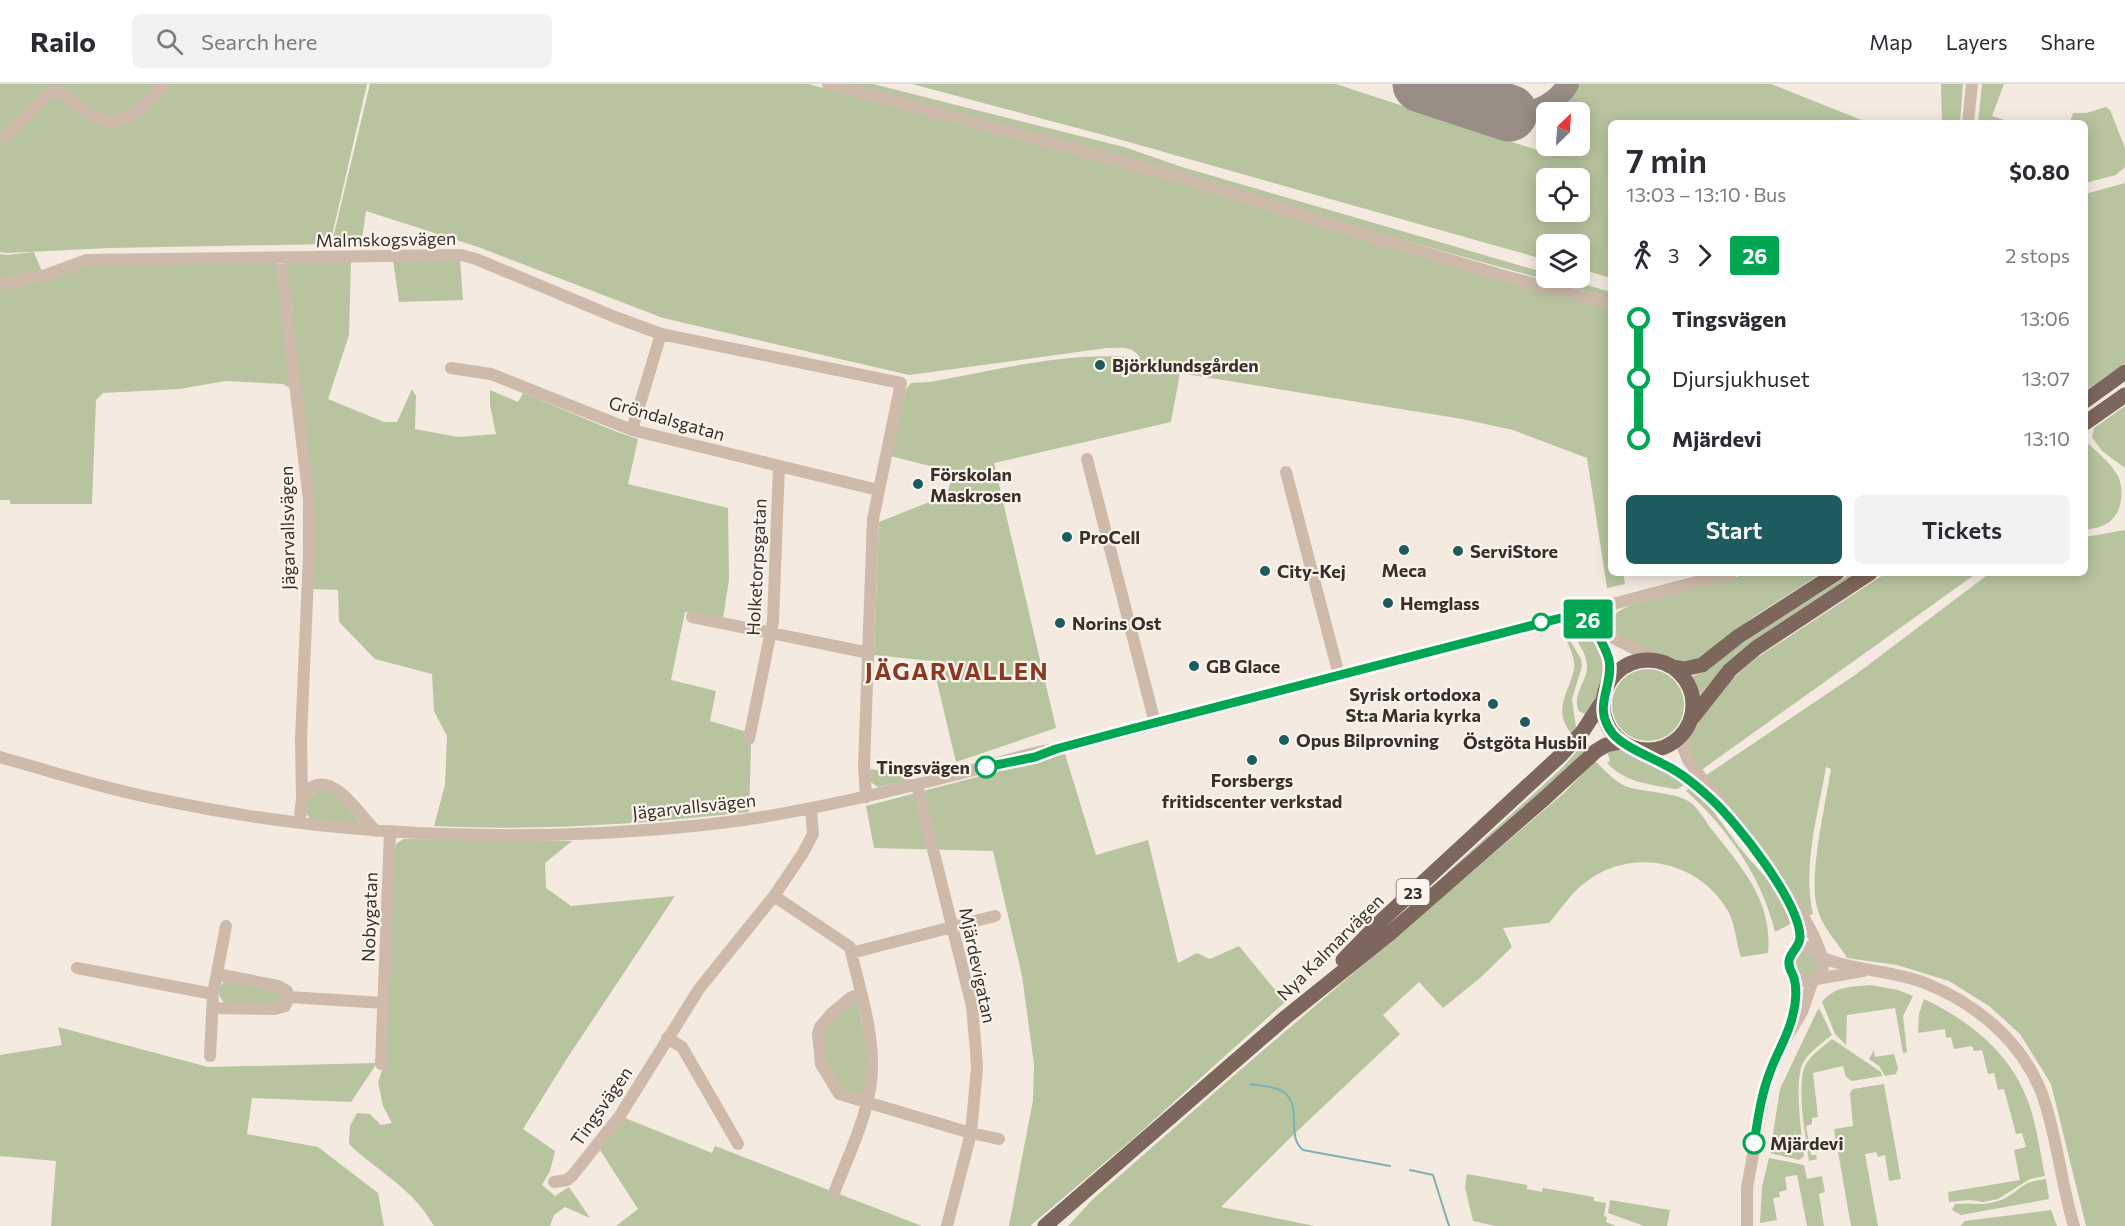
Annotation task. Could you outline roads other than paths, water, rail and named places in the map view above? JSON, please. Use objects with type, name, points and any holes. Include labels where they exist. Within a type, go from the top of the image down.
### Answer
[{"type":"main road","points":[[2088,399],[2125,372]]},
{"type":"main road","points":[[2088,421],[2125,395]]},
{"type":"main road","name":"23","points":[[1605,692],[1618,671],[1642,660],[1691,669],[1702,664],[1739,636],[1832,576]]},
{"type":"main road","points":[[1605,692],[1605,719],[1608,728],[1621,742],[1638,750],[1648,751],[1669,746],[1688,726],[1730,670],[1756,648],[1865,576]]},
{"type":"main road","points":[[1665,664],[1683,677],[1691,690],[1694,705],[1688,726]]},
{"type":"main road","name":"Nya Kalmarvägen","points":[[1286,1017],[1380,922],[1561,755],[1582,731],[1605,692]]},
{"type":"main road","name":"Nya Kalmarvägen","points":[[1045,1226],[1286,1017],[1388,935],[1596,751],[1606,745],[1621,742]]},
{"type":"street","points":[[6,136],[50,93],[62,92],[100,120],[120,120],[140,110],[164,84]]},
{"type":"street","points":[[828,84],[1179,177],[1429,254],[1608,303]]},
{"type":"street","points":[[1968,120],[1972,84]]},
{"type":"street","name":"Malmskogsvägen","points":[[0,284],[43,276],[87,260],[469,256],[615,317],[661,333],[901,383],[878,490]]},
{"type":"street","name":"Jägarvallsvägen","points":[[280,259],[309,500],[300,823],[390,832],[514,836],[627,831],[722,823],[811,809],[917,785],[1009,761],[1034,752],[1056,749],[1720,576]]},
{"type":"street","points":[[632,430],[661,333]]},
{"type":"street","name":"Gröndalsgatan","points":[[452,368],[490,374],[632,430],[878,490]]},
{"type":"street","points":[[1087,459],[1155,723]]},
{"type":"street","name":"Holketorpsgatan","points":[[749,739],[772,634],[779,466]]},
{"type":"street","points":[[1286,472],[1339,675]]},
{"type":"street","points":[[866,797],[864,766],[872,531],[878,490]]},
{"type":"street","points":[[1601,608],[1607,630],[1613,638],[1665,664]]},
{"type":"street","points":[[1584,612],[1607,654],[1610,668],[1605,692]]},
{"type":"street","points":[[692,617],[868,653]]},
{"type":"street","points":[[1688,726],[1684,750],[1686,756],[1805,919],[1822,956],[1824,967],[1815,980],[1802,1012],[1770,1071],[1761,1103],[1747,1188],[1747,1226]]},
{"type":"street","points":[[1638,750],[1670,767],[1727,814]]},
{"type":"street","points":[[0,757],[98,785],[167,801],[233,814],[300,823]]},
{"type":"street","points":[[300,762],[320,784]]},
{"type":"street","points":[[302,798],[309,789],[320,784],[331,785],[340,791],[376,831]]},
{"type":"street","name":"Mjärdevigatan","points":[[917,785],[973,1011],[977,1068],[971,1133],[947,1226]]},
{"type":"street","name":"Tingsvägen","points":[[554,1182],[567,1180],[572,1176],[606,1134],[699,989],[774,896],[813,834],[811,809]]},
{"type":"street","name":"Nobygatan","points":[[381,1064],[390,832]]},
{"type":"street","points":[[1782,888],[1798,922],[1800,940],[1789,963],[1794,976],[1801,981],[1861,971],[1876,971]]},
{"type":"street","points":[[774,896],[850,947],[861,994],[872,1059],[867,1103],[834,1193]]},
{"type":"street","points":[[851,953],[995,916]]},
{"type":"street","points":[[210,1056],[213,994],[226,926]]},
{"type":"street","points":[[1796,949],[1810,947],[1822,956],[1923,982],[1964,1002],[2004,1033],[2025,1061],[2046,1106],[2065,1197],[2074,1226]]},
{"type":"street","points":[[77,968],[213,994]]},
{"type":"street","points":[[217,974],[278,986],[290,997]]},
{"type":"street","points":[[1789,1033],[1795,1005],[1794,976]]},
{"type":"street","points":[[861,994],[850,998],[824,1021],[818,1034],[821,1064],[839,1094],[971,1133],[999,1139]]},
{"type":"street","points":[[290,997],[384,1003]]},
{"type":"street","points":[[214,1008],[275,1009],[285,1006],[290,997]]},
{"type":"street","points":[[667,1038],[682,1047],[738,1144]]},
{"type":"waterway","points":[[1250,1084],[1275,1088],[1288,1097],[1294,1112],[1295,1137],[1303,1150],[1390,1166]]},
{"type":"waterway","points":[[1410,1170],[1433,1175],[1449,1226]]},
{"type":"place","name":"Björklundsgården","points":[[1100,365]]},
{"type":"place","name":"Förskolan Maskrosen","points":[[918,484]]},
{"type":"place","name":"ProCell","points":[[1067,537]]},
{"type":"place","name":"Meca","points":[[1404,550]]},
{"type":"place","name":"ServiStore","points":[[1458,551]]},
{"type":"place","name":"City-Kej","points":[[1265,571]]},
{"type":"place","name":"Hemglass","points":[[1388,603]]},
{"type":"place","name":"Norins Ost","points":[[1060,623]]},
{"type":"place","name":"GB Glace","points":[[1194,666]]},
{"type":"place","name":"Syrisk ortodoxa St:a Maria kyrka","points":[[1493,704]]},
{"type":"place","name":"Östgöta Husbil","points":[[1525,722]]},
{"type":"place","name":"Opus Bilprovning","points":[[1284,740]]},
{"type":"place","name":"Forsbergs fritidscenter verkstad","points":[[1252,760]]},
{"type":"place","name":"Tingsvägen","points":[[986,767]]},
{"type":"place","name":"Mjärdevi","points":[[1754,1143]]},
{"type":"district","name":"JÄGARVALLEN","points":[[957,670]]}]
